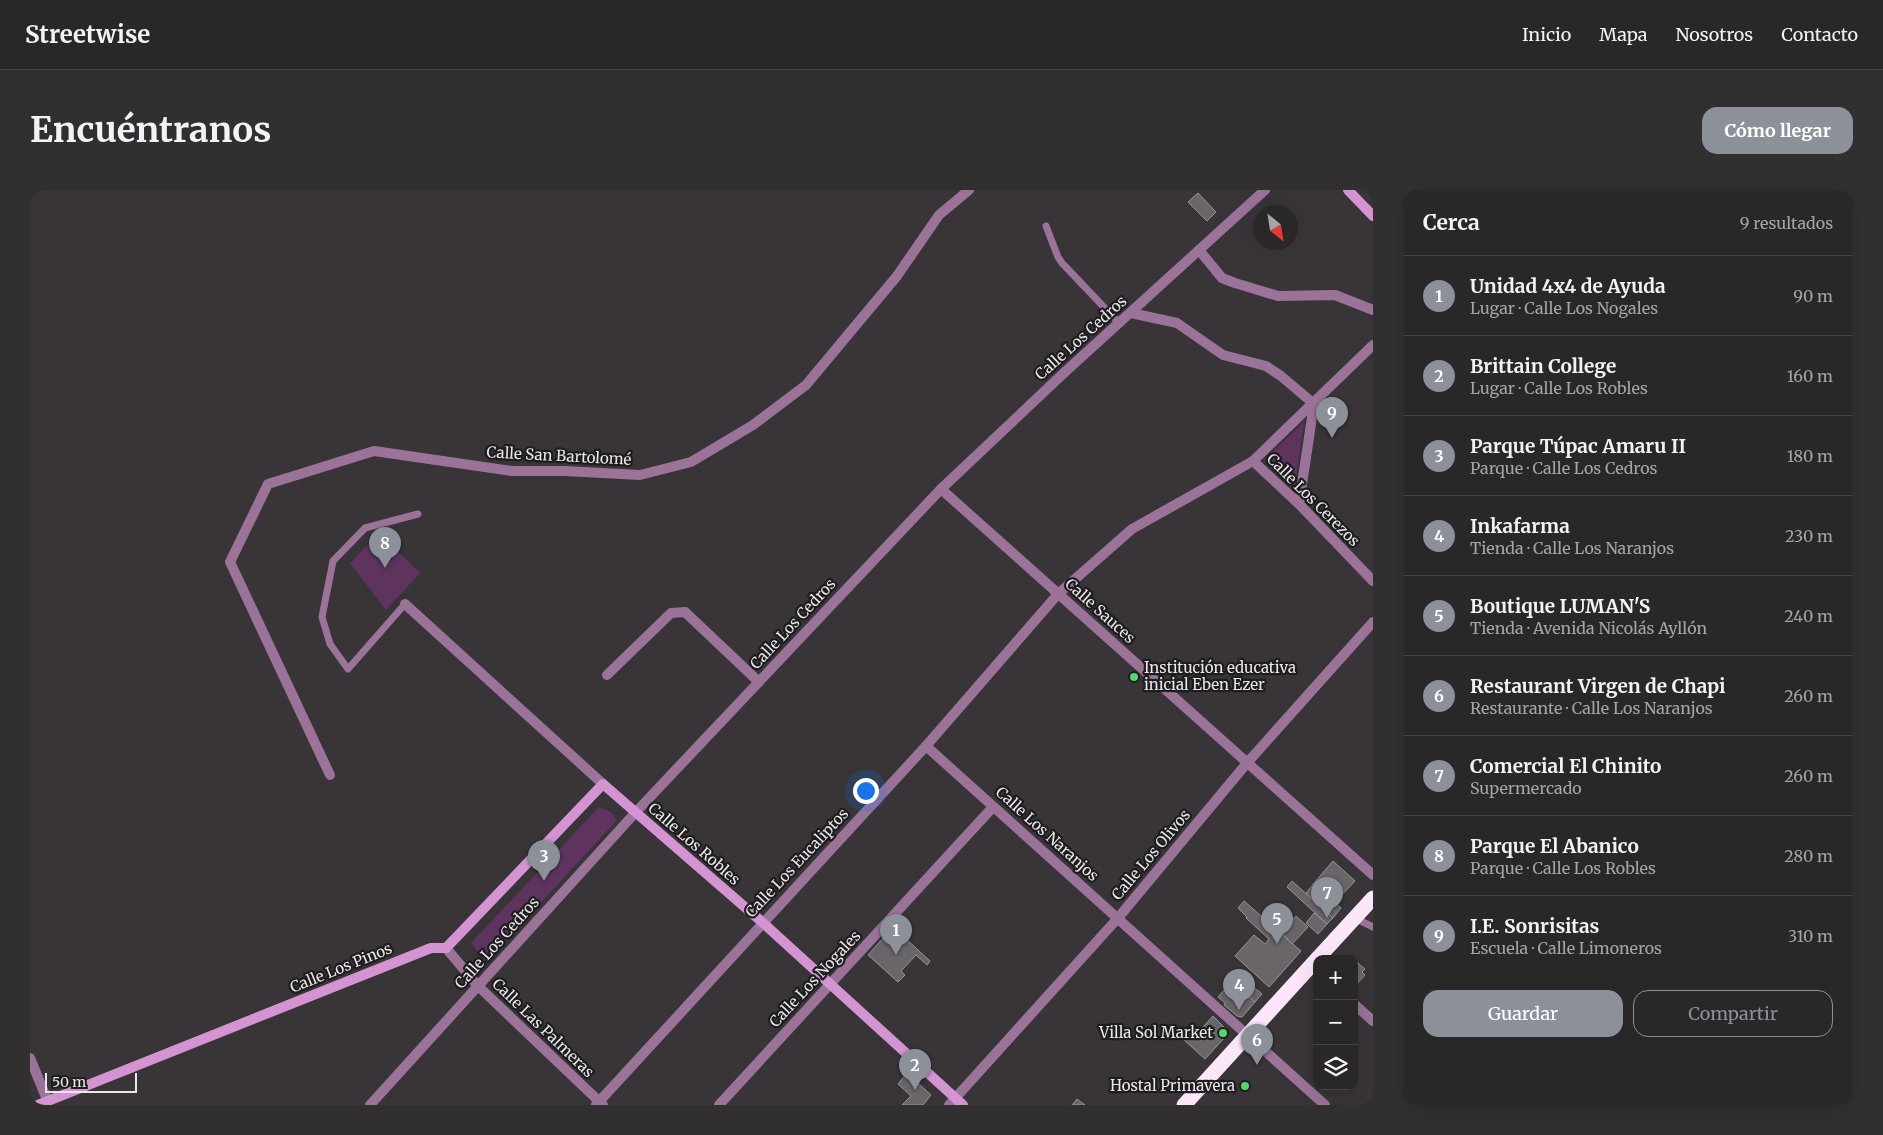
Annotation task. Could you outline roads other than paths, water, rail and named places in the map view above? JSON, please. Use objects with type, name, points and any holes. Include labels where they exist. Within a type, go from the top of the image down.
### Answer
[{"type":"highway","points":[[1323,955],[1373,898]]},
{"type":"highway","points":[[1184,1105],[1246,1035],[1313,966]]},
{"type":"street","name":"Calle San Bartolomé","points":[[330,775],[230,562],[268,484],[374,451],[512,471],[565,471],[640,475],[691,462],[753,425],[806,384],[897,276],[939,215],[969,190]]},
{"type":"street","name":"Calle Los Cedros","points":[[370,1105],[635,813],[941,489],[1066,371],[1120,324],[1265,190]]},
{"type":"street","points":[[1348,190],[1373,216]]},
{"type":"street","points":[[1199,250],[1222,278],[1235,284],[1278,296],[1335,295],[1373,310]]},
{"type":"street","points":[[1131,313],[1177,323],[1223,355],[1266,366],[1282,376],[1314,404],[1299,504]]},
{"type":"street","name":"Calle Los Eucaliptos","points":[[599,1104],[762,922],[926,746],[1058,594],[1132,529],[1253,461],[1373,345]]},
{"type":"street","name":"Calle Los Cerezos","points":[[1253,461],[1299,504],[1373,581]]},
{"type":"street","name":"Calle Sauces","points":[[941,489],[1373,875]]},
{"type":"street","name":"Calle Los Robles","points":[[405,604],[635,813],[762,922],[956,1103]]},
{"type":"street","points":[[607,674],[671,613],[685,612],[759,682]]},
{"type":"street","name":"Calle Los Olivos","points":[[956,1103],[1118,918],[1247,763],[1373,622]]},
{"type":"street","name":"Calle Los Naranjos","points":[[926,746],[1325,1105]]},
{"type":"street","points":[[446,948],[603,784]]},
{"type":"street","name":"Calle Los Nogales","points":[[719,1105],[994,807]]},
{"type":"street","name":"Calle Los Pinos","points":[[43,1103],[431,948],[446,948]]},
{"type":"street","name":"Calle Las Palmeras","points":[[446,948],[478,986],[599,1104]]},
{"type":"street","points":[[1358,1008],[1373,1021]]},
{"type":"street","points":[[30,1058],[43,1103]]},
{"type":"lane","points":[[1046,226],[1062,263],[1120,324]]},
{"type":"lane","points":[[405,604],[348,669],[330,644],[322,617],[333,561],[365,528],[418,514]]},
{"type":"lane","points":[[1355,918],[1373,927]]},
{"type":"place","name":"I.E. Sonrisitas","points":[[1332,438]]},
{"type":"place","name":"Parque El Abanico","points":[[385,568]]},
{"type":"place","name":"Institución educativa inicial Eben Ezer","points":[[1134,677]]},
{"type":"place","name":"Parque Túpac Amaru II","points":[[544,881]]},
{"type":"place","name":"Comercial El Chinito","points":[[1327,918]]},
{"type":"place","name":"Boutique LUMAN'S","points":[[1277,944]]},
{"type":"place","name":"Unidad 4x4 de Ayuda","points":[[896,955]]},
{"type":"place","name":"Inkafarma","points":[[1239,1010]]},
{"type":"place","name":"Villa Sol Market","points":[[1223,1033]]},
{"type":"place","name":"Restaurant Virgen de Chapi","points":[[1257,1065]]},
{"type":"place","name":"Hostal Primavera","points":[[1245,1086]]},
{"type":"place","name":"Brittain College","points":[[915,1090]]}]
